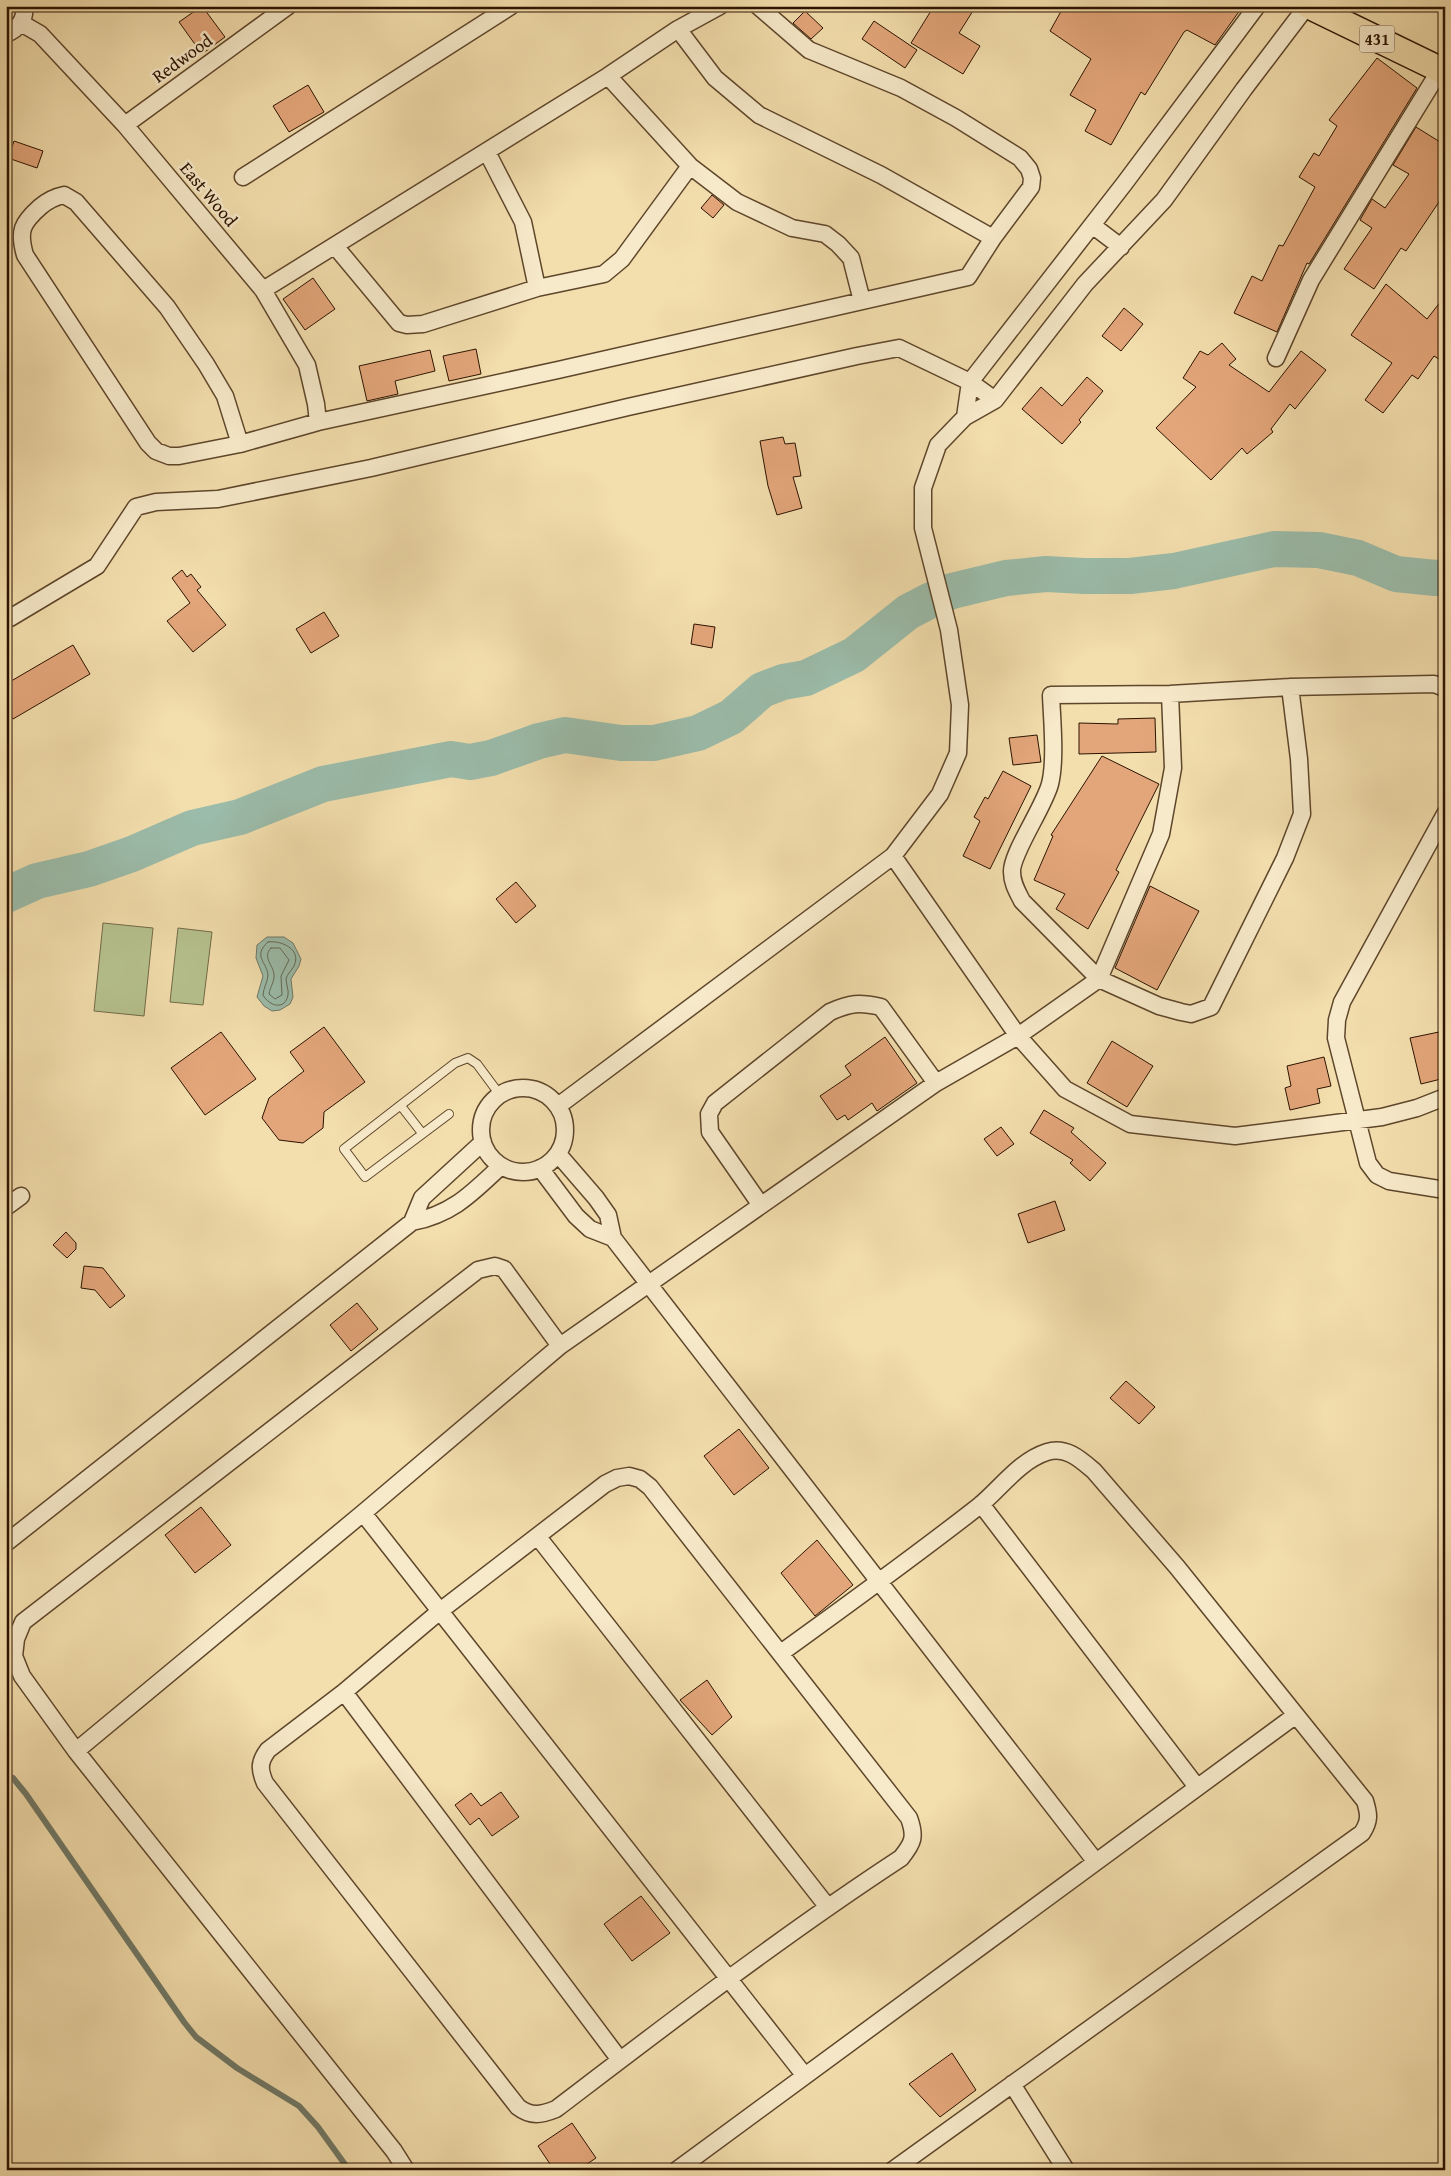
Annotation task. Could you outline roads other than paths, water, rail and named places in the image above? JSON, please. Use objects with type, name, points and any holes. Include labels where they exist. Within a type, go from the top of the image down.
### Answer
[{"type":"main road","name":"431","points":[[1308,6],[1443,71]]},
{"type":"street","points":[[6,34],[14,31],[21,23],[25,12],[24,6]]},
{"type":"street","name":"Redwood","points":[[125,125],[288,6]]},
{"type":"street","points":[[243,177],[511,6]]},
{"type":"street","points":[[263,290],[608,76],[678,29],[720,6]]},
{"type":"street","points":[[240,444],[225,396],[206,364],[167,307],[76,202],[64,195],[47,201],[26,220],[21,233],[25,255],[122,403],[156,451],[169,456],[180,456],[240,444],[318,422],[558,370],[968,277],[993,238],[1031,187],[1032,178],[1029,169],[1020,158],[956,118],[901,88],[810,50],[758,6]]},
{"type":"street","points":[[965,417],[970,382],[1092,225],[1256,6]]},
{"type":"street","points":[[558,1106],[893,856],[940,794],[958,753],[960,704],[949,630],[923,528],[923,488],[938,445],[965,417],[995,400],[1085,284],[1164,200],[1244,89],[1308,6]]},
{"type":"street","name":"East Wood","points":[[21,23],[40,34],[125,125],[263,290],[308,365],[318,422]]},
{"type":"street","points":[[678,29],[715,78],[759,115],[881,175],[993,238]]},
{"type":"street","points":[[1276,358],[1312,280],[1443,71]]},
{"type":"street","points":[[608,76],[690,166],[737,202],[792,228],[825,234],[838,244],[851,258],[862,301]]},
{"type":"street","points":[[487,152],[523,222],[537,288]]},
{"type":"street","points":[[335,246],[393,318],[399,323],[407,325],[423,324],[537,288],[604,274],[622,259],[690,166]]},
{"type":"street","points":[[1092,225],[1121,246]]},
{"type":"street","points":[[10,618],[97,566],[136,507],[156,502],[218,499],[361,470],[648,403],[899,348],[970,382],[995,400]]},
{"type":"street","points":[[1290,687],[1299,759],[1302,814],[1285,858],[1210,1006],[1191,1014],[1181,1012],[1159,1006],[1100,979],[1022,900],[1014,885],[1012,870],[1015,858],[1041,809],[1050,782],[1052,745],[1051,695],[1170,694],[1290,687],[1434,684],[1445,688]]},
{"type":"street","points":[[76,1750],[363,1513],[560,1346],[760,1204],[936,1083],[1018,1036],[1100,979],[1161,834],[1173,768],[1170,694]]},
{"type":"street","points":[[1445,814],[1342,1002],[1337,1020],[1336,1038],[1368,1163],[1377,1175],[1389,1181],[1445,1190]]},
{"type":"street","points":[[893,856],[1018,1036],[1065,1089],[1130,1124],[1235,1136],[1382,1117],[1418,1108],[1445,1097]]},
{"type":"street","points":[[760,1204],[710,1132],[709,1114],[715,1103],[830,1012],[848,1004],[864,1003],[881,1007],[936,1083]]},
{"type":"street","points":[[525,1088],[538,1090],[549,1096],[558,1106],[564,1117],[566,1130],[564,1142],[558,1154],[550,1162],[540,1168],[527,1172],[514,1171],[501,1166],[490,1155],[483,1142],[481,1128],[484,1115],[490,1104],[500,1095],[512,1090],[525,1088]]},
{"type":"street","points":[[412,1222],[422,1198],[483,1142]]},
{"type":"street","points":[[558,1154],[596,1198],[608,1216],[613,1238],[1096,1862]]},
{"type":"street","points":[[6,1543],[412,1222],[434,1218],[456,1206],[501,1166]]},
{"type":"street","points":[[540,1168],[576,1216],[590,1229],[613,1238]]},
{"type":"street","points":[[6,1207],[21,1196]]},
{"type":"street","points":[[406,2170],[394,2151],[76,1750],[22,1676],[14,1656],[16,1639],[23,1622],[478,1270],[495,1266],[504,1269],[560,1346]]},
{"type":"street","points":[[781,1653],[981,1504],[1028,1460],[1047,1452],[1061,1449],[1079,1459],[1094,1471],[1177,1567],[1365,1801],[1369,1816],[1367,1825],[1362,1833],[893,2170]]},
{"type":"street","points":[[629,1476],[640,1479],[650,1487],[909,1818],[914,1835],[909,1848],[900,1858],[827,1906],[728,1978],[556,2109],[543,2114],[525,2112],[518,2107],[265,1783],[260,1766],[261,1759],[268,1750],[344,1692],[440,1611],[605,1484],[617,1478],[629,1476]]},
{"type":"street","points":[[981,1504],[1197,1787]]},
{"type":"street","points":[[363,1513],[805,2076]]},
{"type":"street","points":[[538,1537],[827,1906]]},
{"type":"street","points":[[344,1692],[620,2060]]},
{"type":"street","points":[[677,2170],[1296,1715]]},
{"type":"street","points":[[1012,2084],[1066,2170]]},
{"type":"lane","points":[[449,1114],[366,1177],[344,1149],[455,1063],[468,1058],[477,1064],[500,1095]]},
{"type":"lane","points":[[401,1106],[422,1133]]},
{"type":"water","points":[[267,937],[284,937],[293,943],[301,959],[291,979],[293,997],[290,1004],[280,1010],[272,1011],[264,1006],[257,997],[263,976],[256,958],[257,945]]},
{"type":"waterway","points":[[6,895],[37,881],[89,869],[132,854],[192,828],[240,817],[323,784],[451,759],[470,762],[491,758],[539,741],[565,735],[621,743],[654,743],[698,733],[731,717],[762,690],[783,682],[806,678],[854,655],[908,612],[931,600],[952,591],[1006,578],[1046,574],[1130,576],[1174,571],[1274,549],[1319,550],[1358,558],[1396,574],[1435,578],[1445,577]]},
{"type":"waterway","points":[[6,1775],[13,1778],[26,1794],[196,2037],[237,2068],[299,2106],[318,2127],[349,2170]]}]
